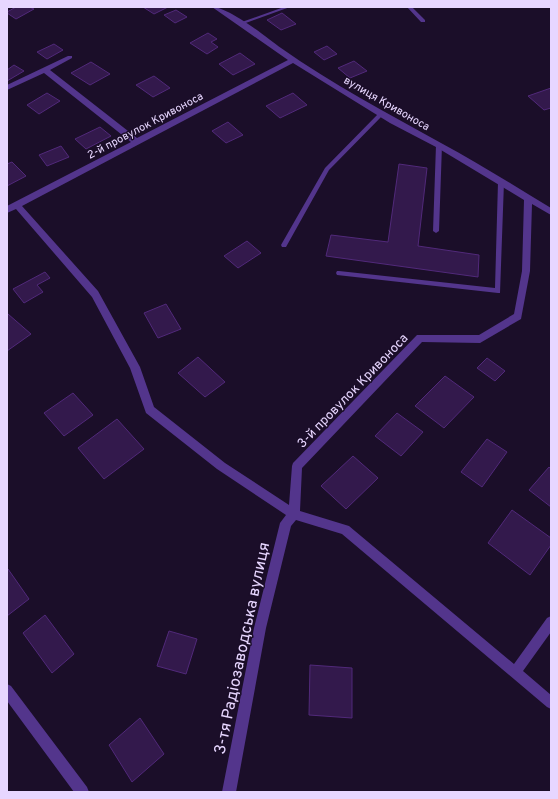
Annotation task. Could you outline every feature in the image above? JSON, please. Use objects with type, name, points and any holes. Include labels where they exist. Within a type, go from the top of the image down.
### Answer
[{"type":"street","name":"вулиця Кривоноса","points":[[215,7],[241,23],[293,60],[381,114],[439,145],[551,212]]},
{"type":"street","points":[[7,88],[70,57]]},
{"type":"street","name":"2-й провулок Кривоноса","points":[[7,210],[293,60]]},
{"type":"street","points":[[45,70],[137,142]]},
{"type":"street","name":"3-й провулок Кривоноса","points":[[294,514],[298,466],[420,338],[480,339],[518,316],[526,271],[528,198]]},
{"type":"street","points":[[17,205],[95,294],[135,367],[150,410],[221,466],[294,514],[345,530],[551,703]]},
{"type":"street","name":"3-тя Радіозаводська вулиця","points":[[229,792],[260,628],[286,523],[294,514]]},
{"type":"street","points":[[515,672],[551,622]]},
{"type":"street","points":[[7,690],[82,792]]},
{"type":"lane","points":[[241,23],[288,7]]},
{"type":"lane","points":[[409,7],[423,21]]},
{"type":"lane","points":[[284,245],[327,169],[381,114]]},
{"type":"lane","points":[[436,231],[439,145]]},
{"type":"lane","points":[[339,273],[498,291],[502,182]]},
{"type":"building","points":[[16,7],[29,7],[34,9],[16,19],[7,12]]},
{"type":"building","points":[[143,7],[168,7],[154,14]]},
{"type":"building","points":[[176,10],[187,17],[175,23],[164,15]]},
{"type":"building","points":[[282,13],[296,24],[281,30],[267,20]]},
{"type":"building","points":[[208,33],[217,39],[211,42],[218,47],[207,54],[190,43]]},
{"type":"building","points":[[54,44],[63,50],[47,59],[37,52]]},
{"type":"building","points":[[327,46],[337,54],[324,60],[314,52]]},
{"type":"building","points":[[240,53],[255,64],[233,75],[219,64]]},
{"type":"building","points":[[354,61],[367,71],[350,78],[338,68]]},
{"type":"building","points":[[91,62],[110,74],[90,85],[71,73]]},
{"type":"building","points":[[14,65],[24,71],[7,81],[7,70]]},
{"type":"building","points":[[154,76],[170,88],[153,97],[136,85]]},
{"type":"building","points":[[551,88],[551,108],[544,110],[528,96]]},
{"type":"building","points":[[47,93],[60,101],[39,114],[27,105]]},
{"type":"building","points":[[293,93],[307,105],[280,118],[266,106]]},
{"type":"building","points":[[228,122],[243,135],[226,143],[212,131]]},
{"type":"building","points":[[100,127],[111,136],[86,149],[75,139]]},
{"type":"building","points":[[61,146],[69,157],[47,166],[39,155]]},
{"type":"building","points":[[12,162],[26,176],[7,186],[7,164]]},
{"type":"building","points":[[399,164],[427,168],[418,246],[479,255],[478,277],[326,256],[331,235],[388,242]]},
{"type":"building","points":[[247,241],[261,253],[238,268],[224,256]]},
{"type":"building","points":[[45,272],[50,278],[37,285],[43,292],[24,303],[13,289]]},
{"type":"building","points":[[166,304],[181,329],[158,338],[144,313]]},
{"type":"building","points":[[7,314],[31,334],[7,351]]},
{"type":"building","points":[[198,357],[225,382],[205,397],[178,373]]},
{"type":"building","points":[[487,358],[505,371],[495,381],[477,368]]},
{"type":"building","points":[[445,376],[474,397],[444,428],[415,406]]},
{"type":"building","points":[[73,393],[93,415],[64,436],[44,413]]},
{"type":"building","points":[[397,413],[423,432],[401,456],[375,436]]},
{"type":"building","points":[[117,419],[144,449],[104,479],[78,448]]},
{"type":"building","points":[[487,439],[507,452],[482,487],[461,472]]},
{"type":"building","points":[[353,456],[378,478],[346,509],[321,486]]},
{"type":"building","points":[[549,467],[551,469],[551,507],[529,490]]},
{"type":"building","points":[[512,510],[551,538],[551,545],[530,575],[488,543]]},
{"type":"building","points":[[8,569],[29,599],[7,616],[7,570]]},
{"type":"building","points":[[45,615],[74,654],[52,673],[23,633]]},
{"type":"building","points":[[169,631],[197,639],[186,674],[157,666]]},
{"type":"building","points":[[310,665],[352,668],[352,718],[309,715]]},
{"type":"building","points":[[140,718],[164,754],[132,782],[109,745]]}]
